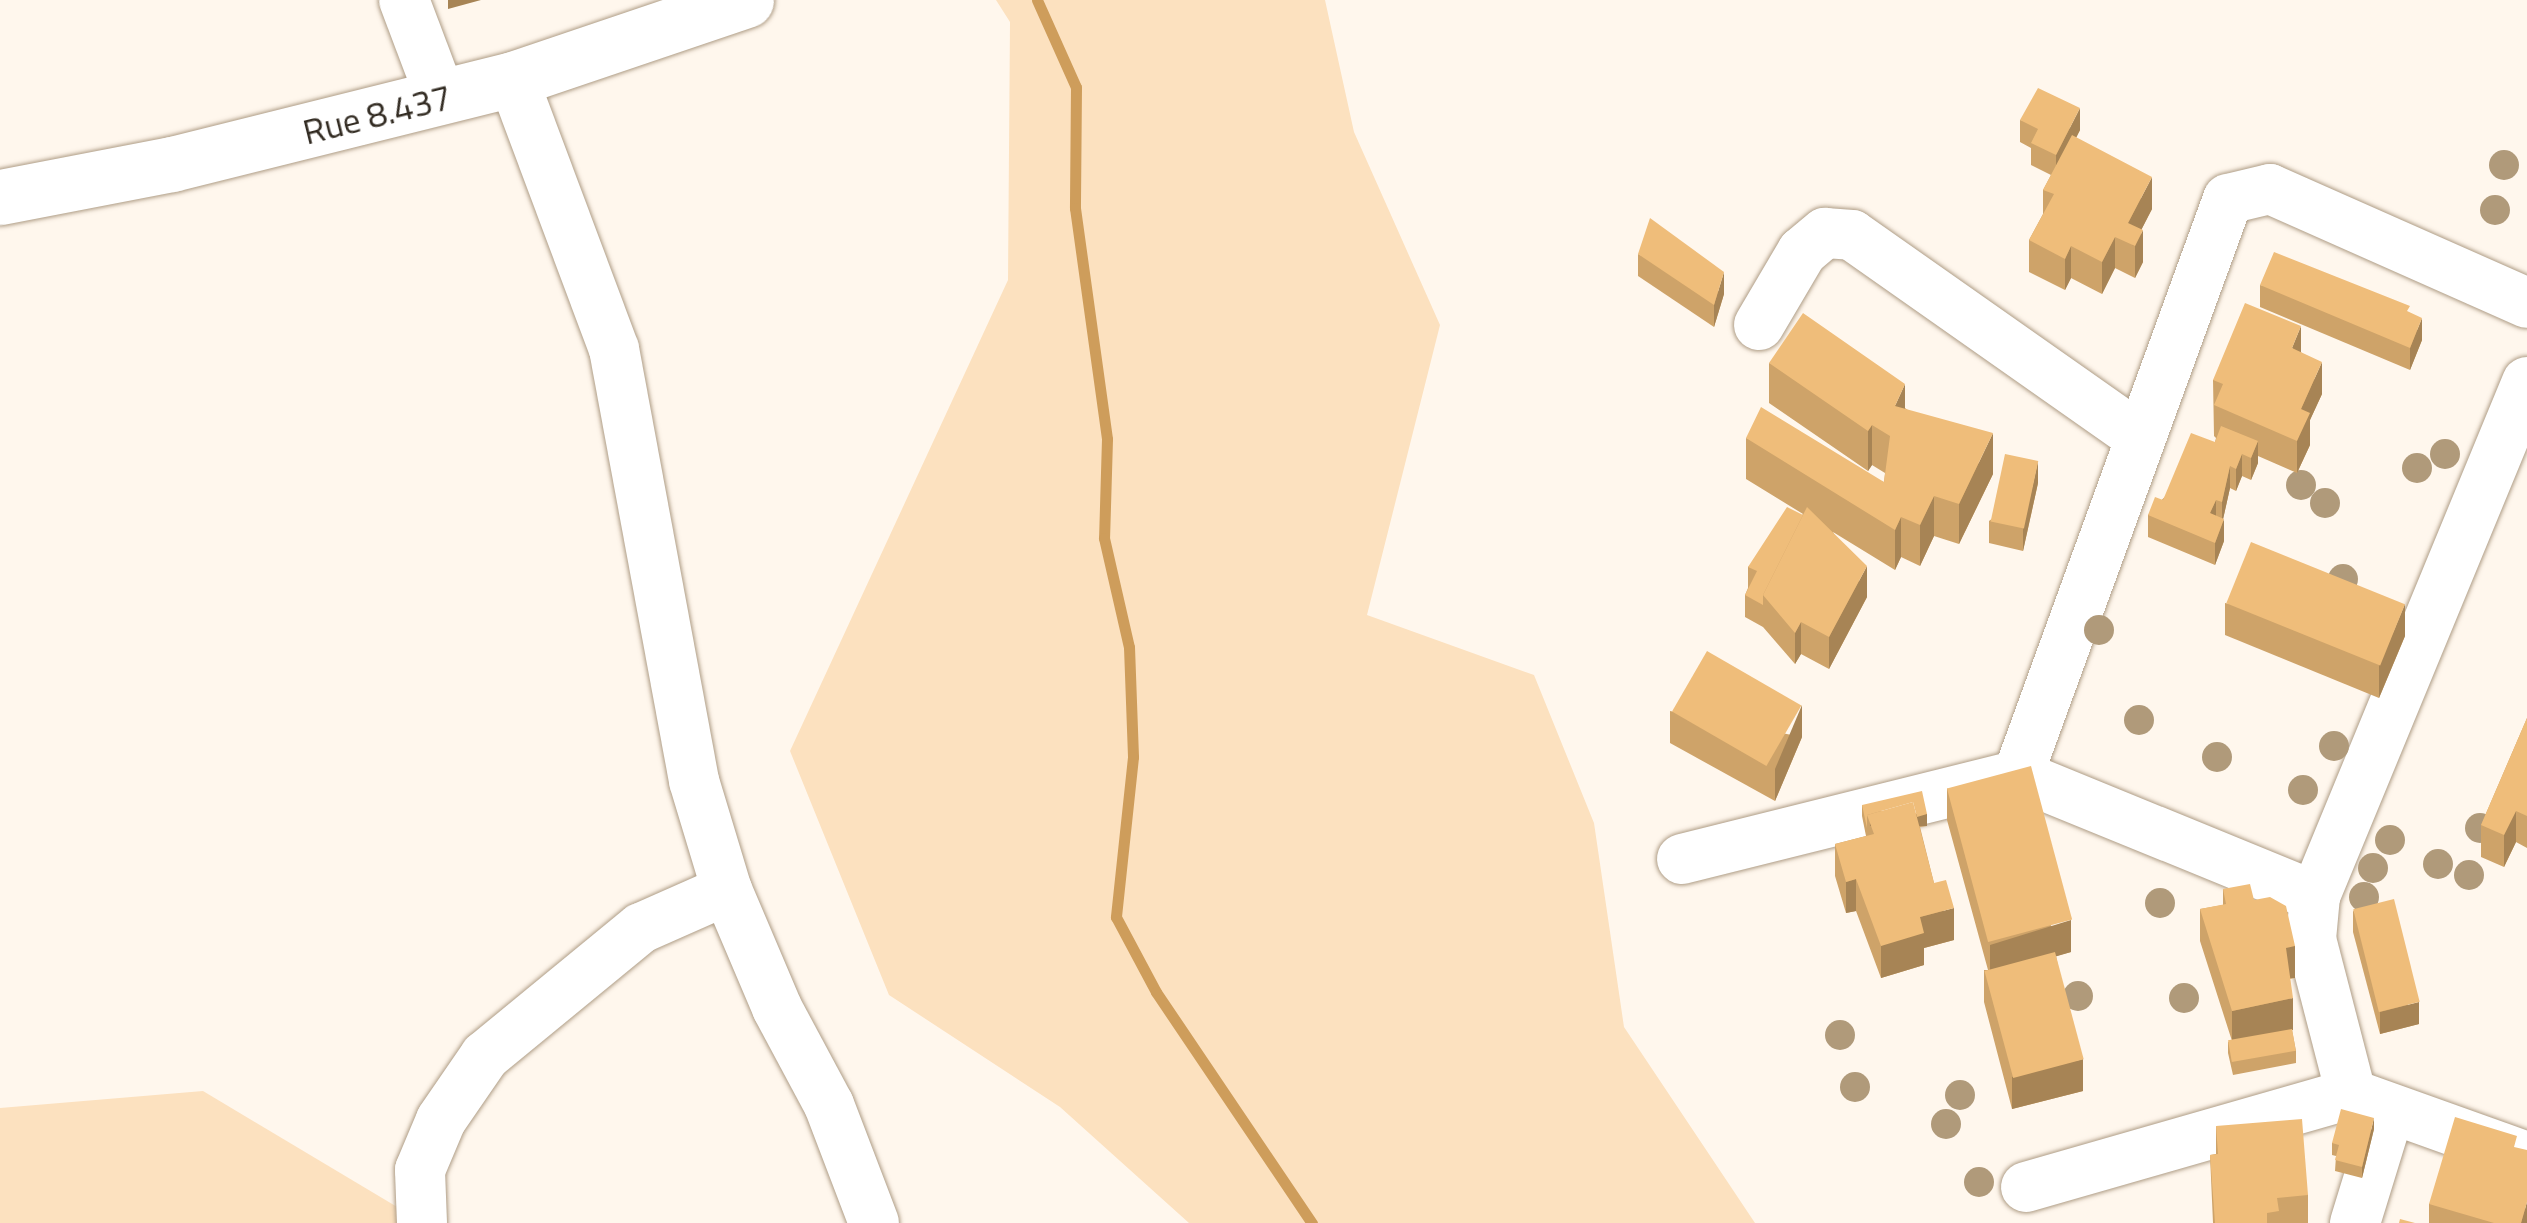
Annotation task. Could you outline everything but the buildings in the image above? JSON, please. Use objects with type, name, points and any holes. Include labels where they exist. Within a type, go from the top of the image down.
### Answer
[{"type":"main road","name":"Rue 8.437","points":[[0,196],[172,164],[441,98],[513,79],[746,0]]},
{"type":"street","points":[[404,0],[441,98]]},
{"type":"street","points":[[513,79],[614,349],[694,781],[727,890],[778,1008],[829,1104],[874,1223]]},
{"type":"street","points":[[2018,774],[2138,436],[2228,199],[2248,190],[2270,190],[2527,303]]},
{"type":"street","points":[[1759,325],[1802,252],[1825,232],[1852,236],[2138,436]]},
{"type":"street","points":[[2355,1223],[2371,1102],[2311,939],[2315,896],[2527,382]]},
{"type":"street","points":[[1682,860],[2018,774],[2315,896]]},
{"type":"street","points":[[422,1223],[420,1170],[441,1120],[485,1056],[641,928],[727,890]]},
{"type":"street","points":[[2026,1187],[2371,1102],[2527,1156]]},
{"type":"shaded area","points":[[996,0],[1325,0],[1354,132],[1440,325],[1367,615],[1534,675],[1594,823],[1624,1027],[1755,1223],[1189,1223],[1060,1107],[889,995],[790,751],[1008,280],[1010,22]]},
{"type":"shaded area","points":[[203,1091],[424,1223],[0,1223],[0,1108]]},
{"type":"waterway","points":[[1037,0],[1076,87],[1075,208],[1107,439],[1104,538],[1129,647],[1133,757],[1116,917],[1156,992],[1312,1223]]}]
